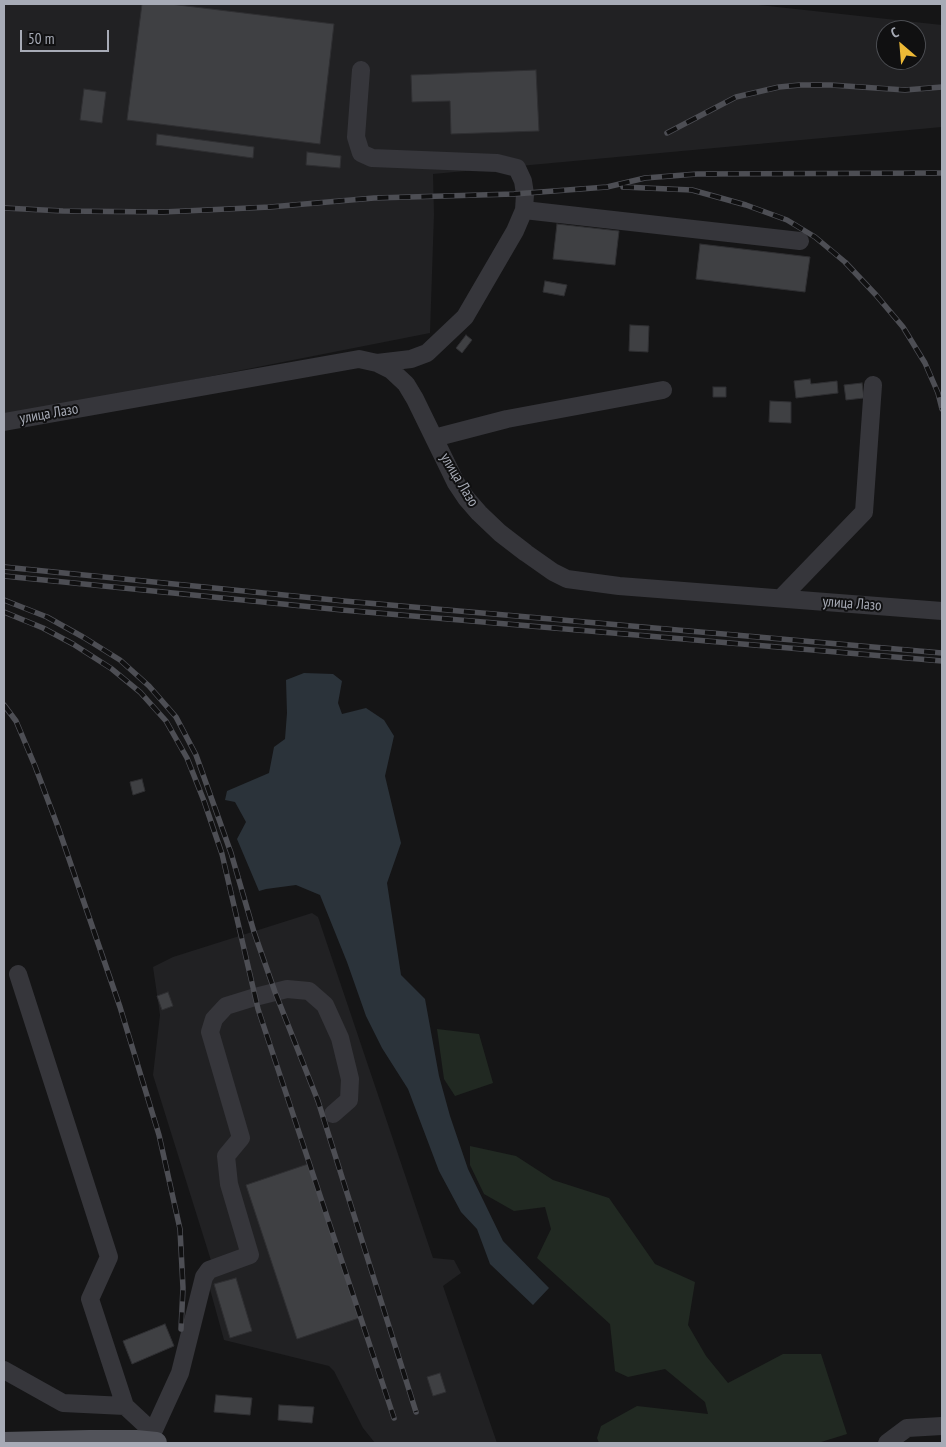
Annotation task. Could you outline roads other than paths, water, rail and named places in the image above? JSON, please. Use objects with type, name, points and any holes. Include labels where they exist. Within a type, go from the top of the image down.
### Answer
[{"type":"main road","points":[[4,1443],[136,1441],[153,1439]]},
{"type":"street","points":[[361,70],[356,138],[361,152],[372,158],[497,162],[517,168],[524,194],[524,210],[515,231],[465,317],[427,353],[411,359],[378,363]]},
{"type":"street","points":[[524,210],[800,241]]},
{"type":"street","name":"улица Лазо","points":[[4,422],[359,359],[378,363],[391,370],[406,384],[456,483],[479,513],[500,533],[526,553],[553,572],[567,579],[619,586],[942,611]]},
{"type":"street","points":[[781,598],[864,512],[873,385]]},
{"type":"street","points":[[434,438],[507,419],[663,390]]},
{"type":"street","points":[[18,974],[109,1257],[90,1299],[125,1406],[153,1439],[180,1373],[204,1277],[209,1270],[250,1255],[229,1184],[226,1156],[241,1138],[210,1032],[214,1019],[226,1006],[255,997],[287,989],[308,990],[325,1005],[340,1038],[350,1079],[349,1100],[333,1114]]},
{"type":"street","points":[[4,1370],[63,1403],[125,1406]]},
{"type":"street","points":[[887,1443],[907,1428],[942,1426]]},
{"type":"railway","points":[[667,133],[736,97],[779,87],[831,85],[905,90],[942,87]]},
{"type":"railway","points":[[4,208],[63,211],[163,212],[270,207],[374,198],[514,194],[607,187],[645,178],[697,174],[942,173]]},
{"type":"railway","points":[[623,187],[692,190],[746,205],[787,220],[815,237],[845,262],[903,327],[925,363],[938,393],[942,409]]},
{"type":"railway","points":[[4,567],[344,601],[942,653]]},
{"type":"railway","points":[[4,576],[342,610],[942,661]]},
{"type":"railway","points":[[4,600],[47,617],[120,660],[149,686],[176,717],[196,755],[231,853],[254,932],[275,992],[318,1101],[416,1412]]},
{"type":"railway","points":[[4,612],[43,628],[73,644],[112,669],[140,692],[166,721],[187,758],[222,854],[258,1009],[394,1418]]},
{"type":"railway","points":[[4,705],[16,721],[58,827],[120,1007],[159,1135],[180,1229],[183,1288],[181,1329]]}]
